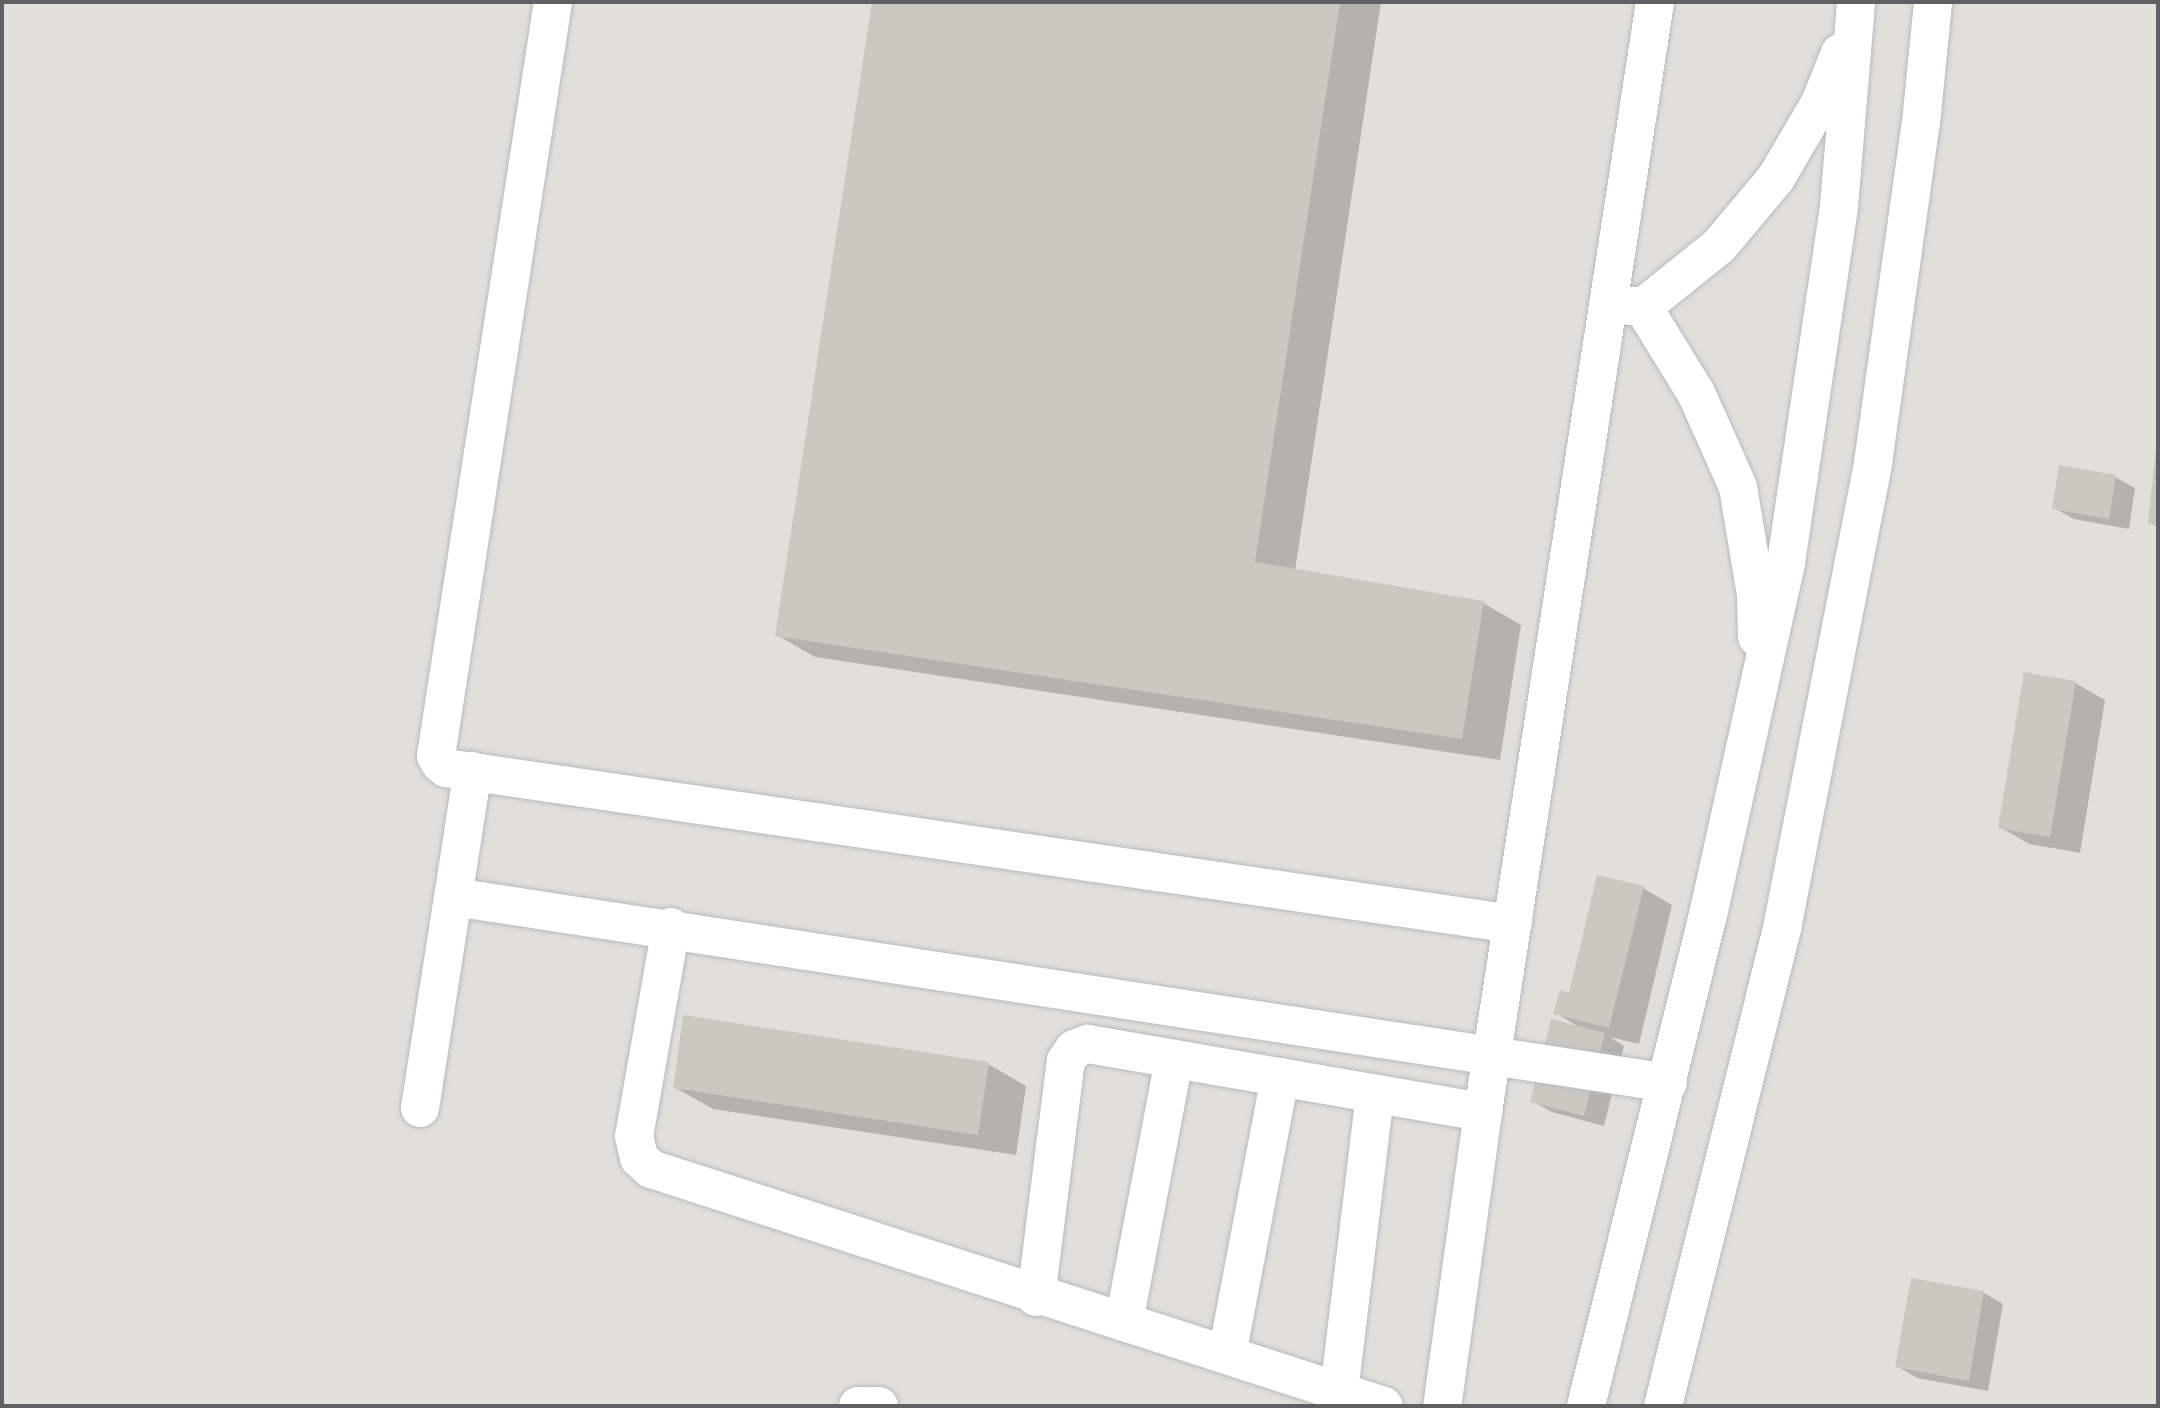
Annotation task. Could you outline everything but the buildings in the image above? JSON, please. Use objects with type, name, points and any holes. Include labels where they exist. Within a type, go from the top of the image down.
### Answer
[{"type":"lane","points":[[553,2],[436,756],[446,768],[1513,924]]},
{"type":"lane","points":[[1442,1406],[1483,1112],[1513,924],[1627,306],[1655,2]]},
{"type":"lane","points":[[1664,1406],[1782,928],[1873,463],[1921,123],[1933,2]]},
{"type":"lane","points":[[1627,306],[1719,246],[1776,178],[1821,103],[1855,8]]},
{"type":"lane","points":[[1586,1406],[1668,1083],[1786,562],[1837,220],[1855,8]]},
{"type":"lane","points":[[1627,306],[1696,393],[1738,487],[1756,594],[1757,699]]},
{"type":"lane","points":[[419,1108],[472,771]]},
{"type":"lane","points":[[454,897],[671,927],[1492,1052],[1668,1083]]},
{"type":"lane","points":[[671,927],[634,1136],[639,1158],[651,1169],[1036,1297],[1124,1322],[1384,1406]]},
{"type":"lane","points":[[1036,1297],[1066,1061],[1074,1049],[1088,1044],[1483,1112]]},
{"type":"lane","points":[[1124,1322],[1174,1059]]},
{"type":"lane","points":[[1227,1355],[1280,1077]]},
{"type":"lane","points":[[1339,1392],[1375,1094]]},
{"type":"lane","points":[[858,1406],[880,1406]]},
{"type":"shaded area","points":[[2,2],[2158,2],[2158,1406],[2,1406]]}]
